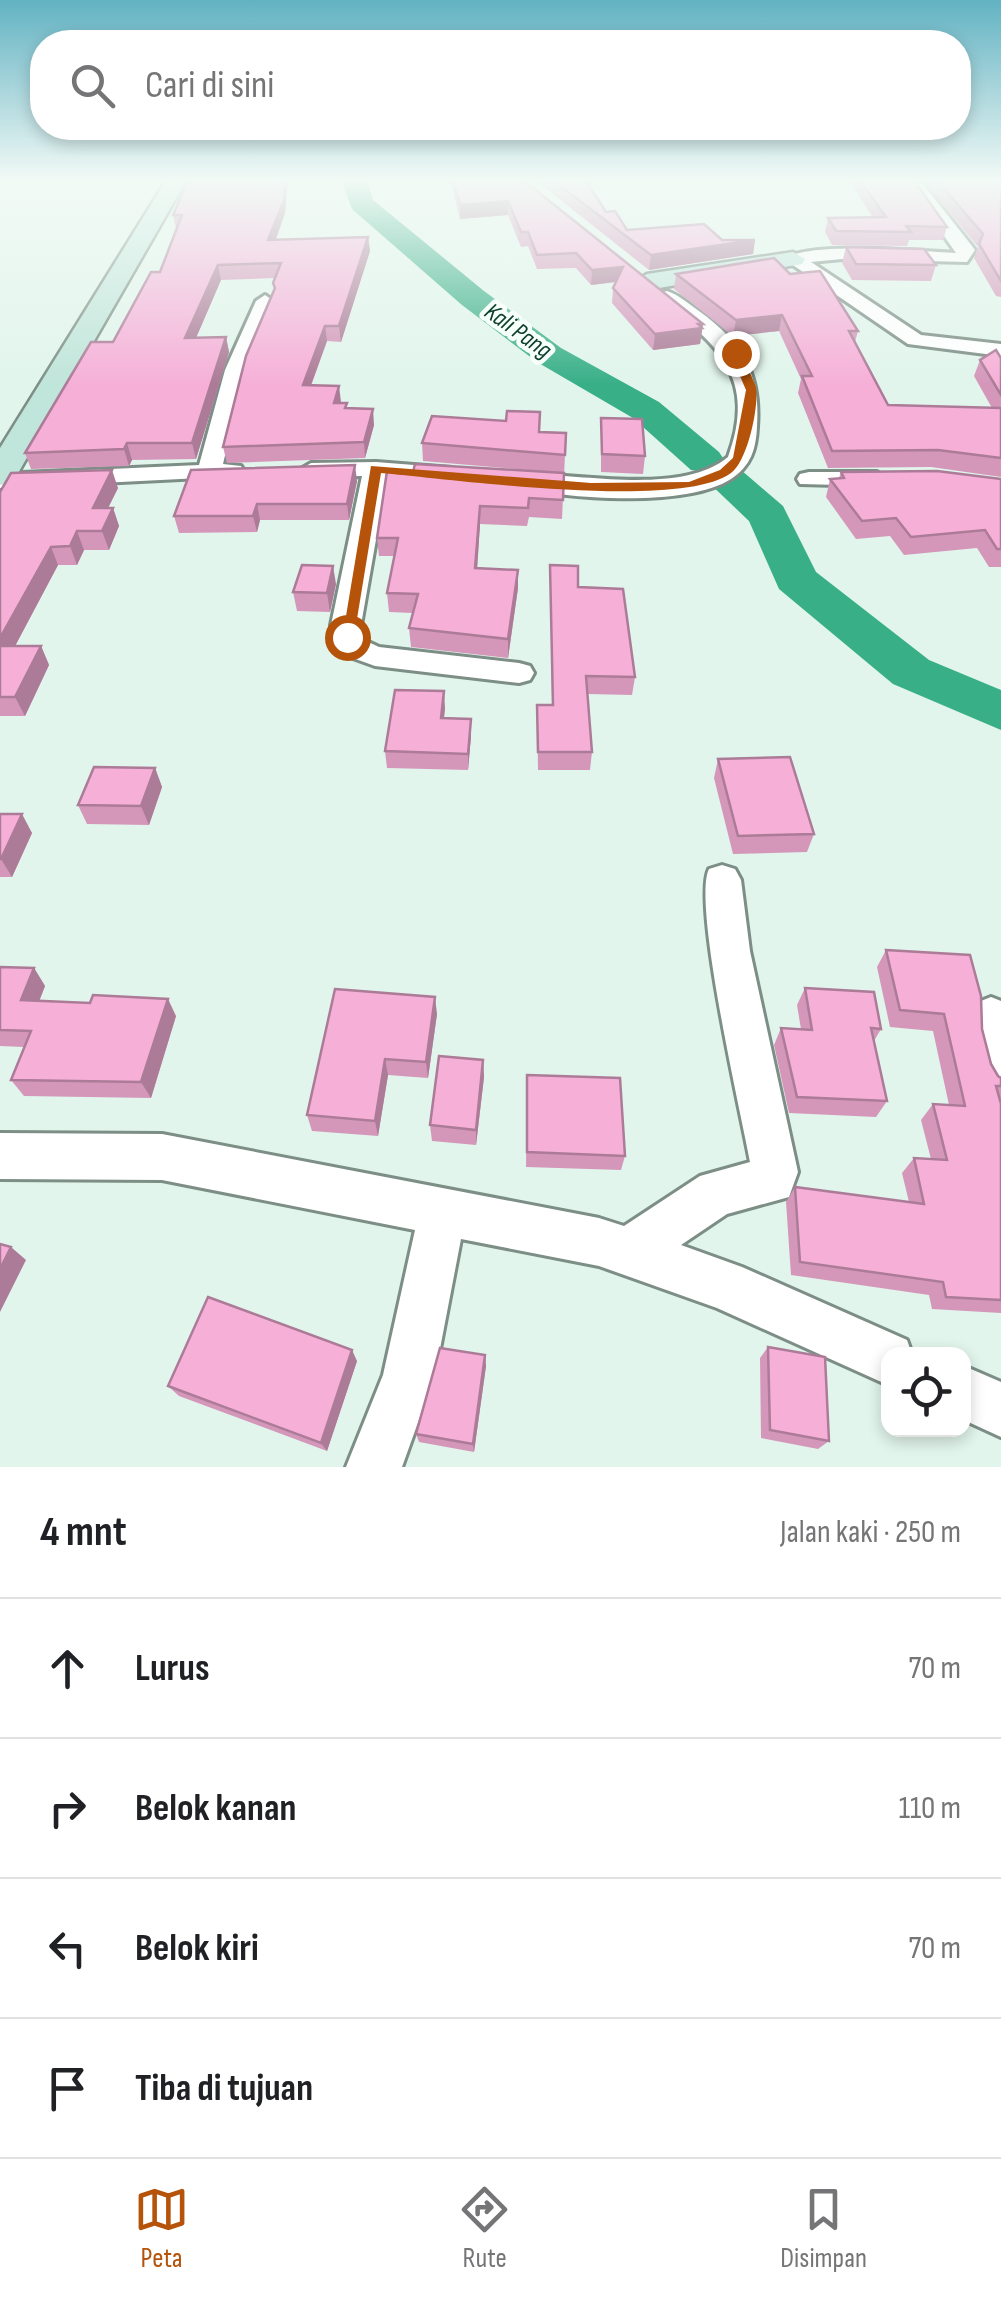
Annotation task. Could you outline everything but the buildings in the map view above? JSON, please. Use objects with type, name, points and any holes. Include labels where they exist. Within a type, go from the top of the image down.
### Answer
[{"type":"street","points":[[0,478],[136,247]]},
{"type":"street","points":[[640,276],[842,254],[961,258],[964,247]]},
{"type":"street","points":[[793,260],[874,309],[915,340],[1001,350]]},
{"type":"street","points":[[0,478],[376,468],[591,487],[690,486],[724,473],[739,460],[751,390],[736,353],[640,276]]},
{"type":"street","points":[[208,472],[235,370],[265,300]]},
{"type":"street","points":[[376,468],[346,625],[350,646],[375,656],[519,673]]},
{"type":"street","points":[[809,479],[896,478]]},
{"type":"street","points":[[630,1252],[717,1193],[764,1184],[772,1180],[775,1172],[730,951],[722,880]]},
{"type":"street","points":[[991,1016],[1001,1074]]},
{"type":"street","points":[[0,1156],[162,1157],[599,1242],[724,1285],[881,1356]]},
{"type":"street","points":[[374,1467],[409,1375],[440,1225],[447,1214]]},
{"type":"street","points":[[971,1396],[1001,1410]]},
{"type":"waterway","name":"Kali Pang","points":[[413,247],[549,355],[646,410],[705,461]]},
{"type":"waterway","name":"Kali Pang","points":[[726,479],[768,515],[796,579],[911,672],[1001,711]]},
{"type":"route","points":[[347,637],[346,625],[376,468],[591,487],[690,486],[724,473],[739,460],[751,390],[736,353]]}]
